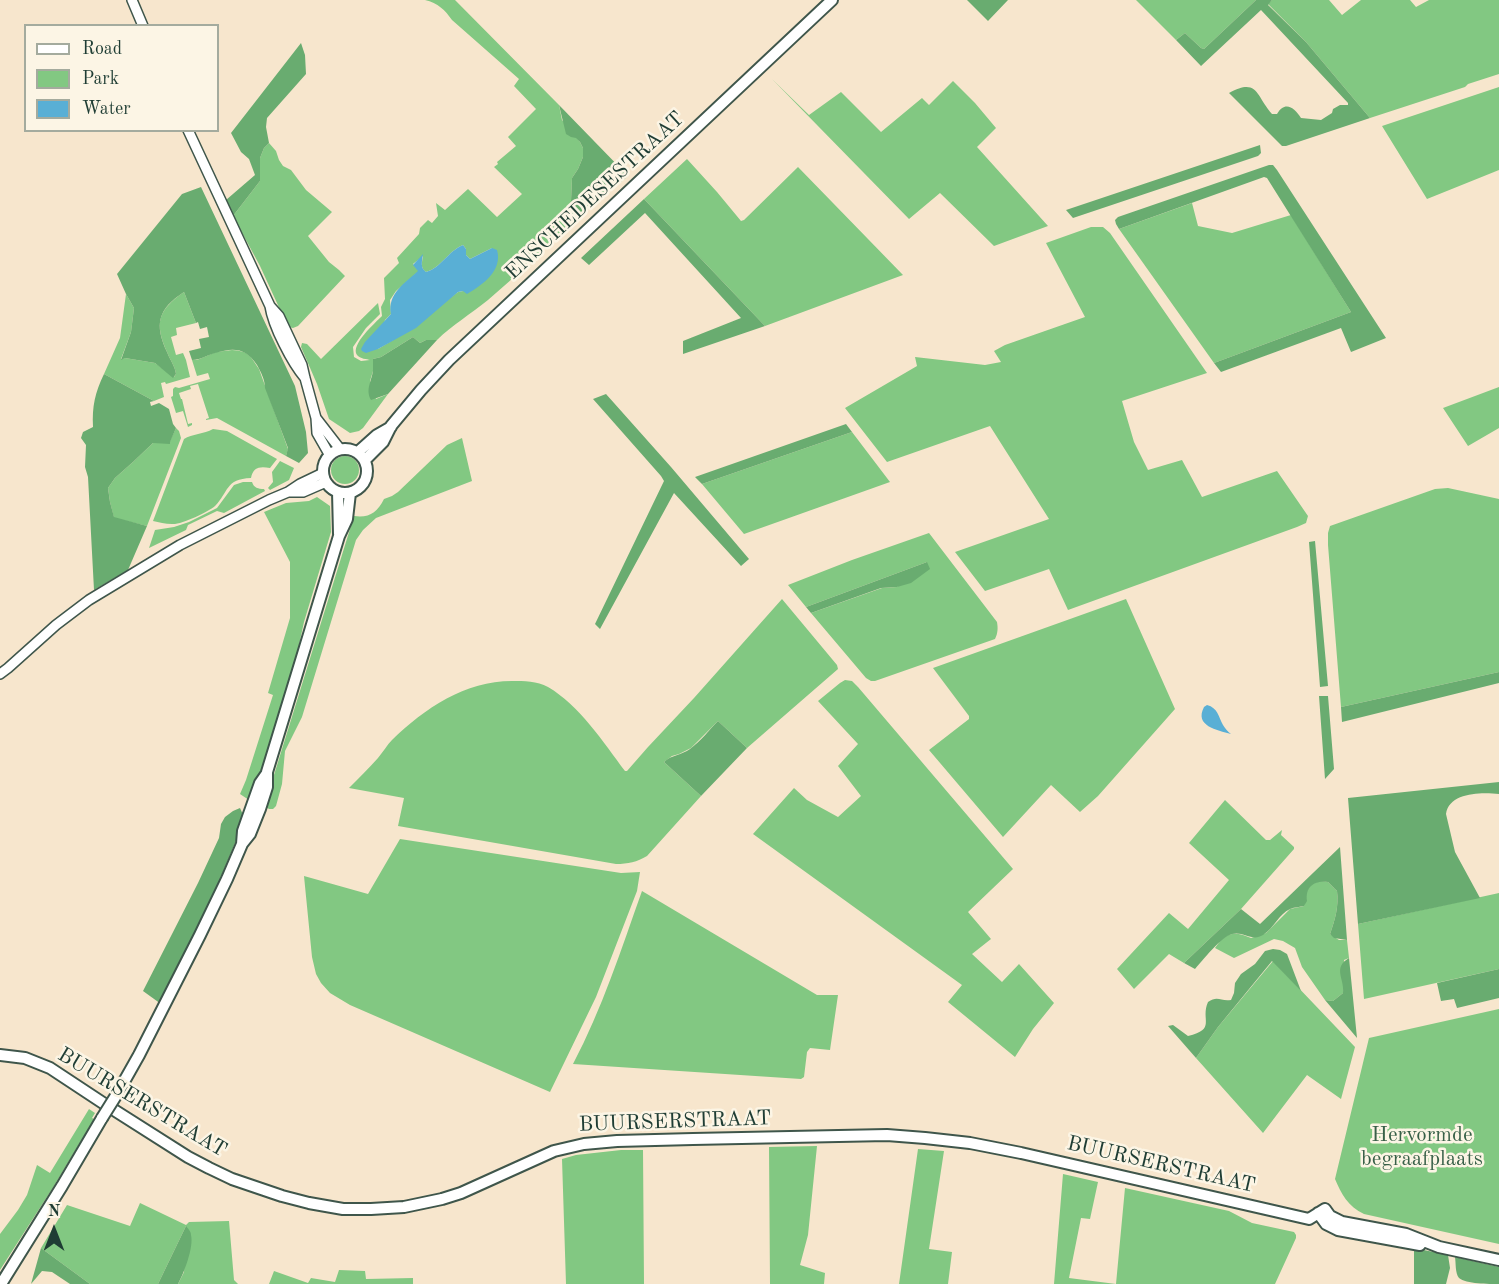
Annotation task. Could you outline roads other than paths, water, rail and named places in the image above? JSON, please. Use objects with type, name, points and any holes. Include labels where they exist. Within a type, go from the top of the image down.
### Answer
[{"type":"main road","name":"ENSCHEDESESTRAAT","points":[[362,456],[377,435],[391,426],[456,353],[832,0]]},
{"type":"main road","points":[[346,448],[362,456],[367,466],[366,479],[359,488],[350,493],[333,490],[324,477],[324,463],[329,454],[340,449],[346,448]]},
{"type":"main road","points":[[338,492],[339,536]]},
{"type":"main road","points":[[1,1284],[57,1196],[139,1055],[200,935],[242,844],[243,831],[260,783],[267,772],[339,536],[347,519],[350,493]]},
{"type":"main road","name":"BUURSERSTRAAT","points":[[0,1054],[22,1057],[50,1068],[188,1157],[232,1179],[282,1196],[344,1209],[404,1207],[442,1199],[461,1193],[554,1151],[584,1144],[616,1141],[887,1135],[948,1140],[1021,1153],[1309,1219],[1321,1211],[1342,1222],[1406,1234],[1439,1247],[1499,1260]]},
{"type":"street","points":[[132,0],[142,24]]},
{"type":"street","points":[[189,132],[270,306],[275,325],[296,368],[304,378],[316,418],[317,433],[329,454]]},
{"type":"street","points":[[316,418],[340,449]]},
{"type":"street","points":[[0,674],[56,625],[89,600],[180,545],[288,492],[300,483],[324,477]]},
{"type":"water","points":[[463,245],[470,259],[492,248],[497,250],[497,264],[490,276],[467,294],[463,291],[458,292],[416,328],[378,349],[366,353],[362,351],[365,342],[391,314],[390,307],[394,295],[418,271],[413,265],[423,254],[422,266],[426,272],[436,267]]},
{"type":"water","points":[[1207,705],[1216,710],[1223,725],[1231,734],[1204,723],[1202,713]]},
{"type":"park label","name":"Hervormde begraafplaats","points":[[1422,1147]]}]
